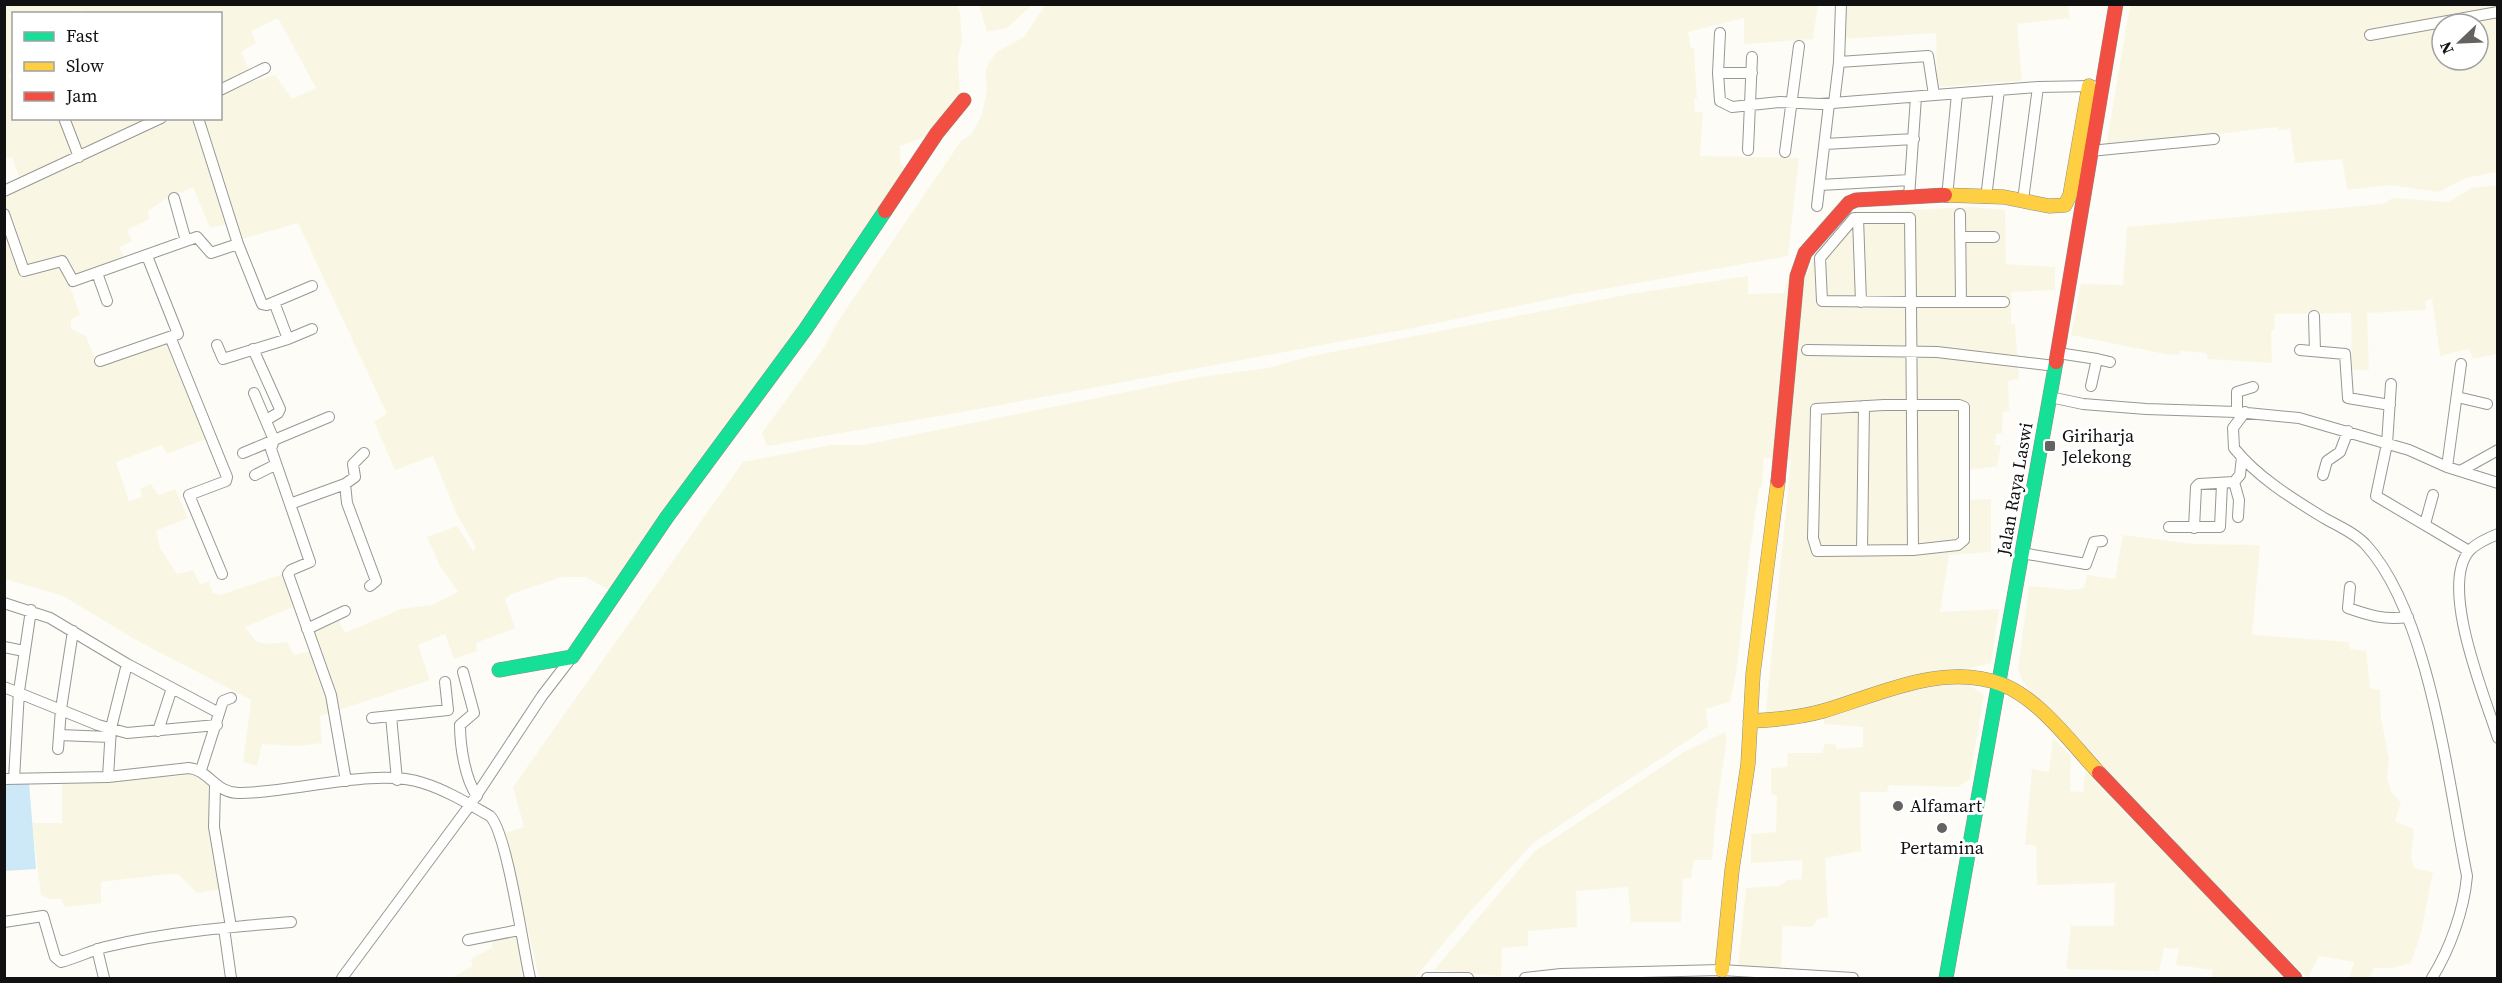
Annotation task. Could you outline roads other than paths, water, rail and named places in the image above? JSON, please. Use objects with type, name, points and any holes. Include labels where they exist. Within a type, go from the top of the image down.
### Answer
[{"type":"street","points":[[1817,206],[1839,62],[1841,4]]},
{"type":"street","name":"Jalan Raya Laswi","points":[[1946,978],[2050,397],[2090,151],[2092,101],[2116,4]]},
{"type":"street","points":[[2370,35],[2498,12]]},
{"type":"street","points":[[1720,33],[1718,73],[1720,101],[1732,107],[1751,104],[1832,103],[2038,87],[2095,86]]},
{"type":"street","points":[[1785,152],[1789,103],[1798,46]]},
{"type":"street","points":[[1748,150],[1752,57]]},
{"type":"street","points":[[1839,62],[1928,57],[1934,95]]},
{"type":"street","points":[[222,89],[265,68]]},
{"type":"street","points":[[1718,73],[1752,73]]},
{"type":"street","points":[[2023,200],[2038,87]]},
{"type":"street","points":[[1986,198],[1999,90]]},
{"type":"street","points":[[1947,197],[1957,94]]},
{"type":"street","points":[[1909,197],[1916,97]]},
{"type":"street","points":[[342,978],[473,800],[542,696],[572,657],[667,517],[805,330],[938,133],[964,100]]},
{"type":"street","points":[[1722,970],[1741,801],[1748,764],[1764,574],[1791,358],[1797,276],[1805,253],[1849,203],[1856,200],[1909,197],[1986,198],[2023,200],[2056,207],[2068,201],[2092,101]]},
{"type":"street","points":[[65,120],[79,157]]},
{"type":"street","points":[[4,191],[157,120]]},
{"type":"street","points":[[199,120],[238,244],[262,304],[274,302],[312,286]]},
{"type":"street","points":[[1825,144],[1914,139]]},
{"type":"street","points":[[2090,151],[2214,139]]},
{"type":"street","points":[[1820,185],[1910,180]]},
{"type":"street","points":[[174,198],[186,241]]},
{"type":"street","points":[[4,214],[24,271],[59,261],[64,263],[73,281],[186,241],[200,238],[211,253],[238,244]]},
{"type":"street","points":[[1960,214],[1961,302]]},
{"type":"street","points":[[1913,550],[1911,405],[1913,353],[1911,302],[1910,218],[1854,218],[1820,258],[1818,265],[1820,300],[1861,302],[1911,302],[1961,302],[2004,302]]},
{"type":"street","points":[[1858,218],[1861,302]]},
{"type":"street","points":[[1960,237],[1994,237]]},
{"type":"street","points":[[100,361],[177,336],[147,256]]},
{"type":"street","points":[[97,273],[107,301]]},
{"type":"street","points":[[274,302],[288,339]]},
{"type":"street","points":[[2314,316],[2315,351]]},
{"type":"street","points":[[217,345],[221,359],[288,339],[312,328]]},
{"type":"street","points":[[171,339],[227,477],[226,481],[189,495],[222,574]]},
{"type":"street","points":[[253,349],[280,409],[278,413],[266,420]]},
{"type":"street","points":[[1808,350],[1937,352],[2018,360],[2097,359],[2110,362]]},
{"type":"street","points":[[2300,350],[2346,355],[2348,398],[2390,405]]},
{"type":"street","points":[[2091,386],[2097,359]]},
{"type":"street","points":[[2447,467],[2461,364]]},
{"type":"street","points":[[2391,384],[2387,444],[2376,496],[2469,551]]},
{"type":"street","points":[[2253,387],[2237,392],[2241,412],[2233,428],[2234,448],[2242,457],[2302,504],[2364,543],[2393,585],[2408,617],[2432,702],[2467,876],[2465,898],[2432,978]]},
{"type":"street","points":[[254,393],[274,440],[271,449],[275,465],[310,562],[291,570],[288,574],[335,712],[346,781]]},
{"type":"street","points":[[2050,397],[2083,404],[2146,409],[2241,412],[2299,418],[2348,431],[2498,483]]},
{"type":"street","points":[[2457,397],[2487,404]]},
{"type":"street","points":[[1959,405],[1964,407],[1966,412],[1964,540],[1958,545],[1913,550],[1822,552],[1814,547],[1814,414],[1820,407],[1864,406],[1959,405]]},
{"type":"street","points":[[1862,551],[1864,406]]},
{"type":"street","points":[[243,453],[329,417]]},
{"type":"street","points":[[2323,475],[2327,461],[2340,452],[2348,431]]},
{"type":"street","points":[[2462,470],[2498,450]]},
{"type":"street","points":[[290,504],[345,484],[355,477],[353,464],[364,453]]},
{"type":"street","points":[[2194,528],[2196,487],[2199,484],[2234,482],[2240,475],[2242,457]]},
{"type":"street","points":[[255,475],[275,465]]},
{"type":"street","points":[[2234,482],[2239,500],[2238,517]]},
{"type":"street","points":[[345,484],[347,503],[376,580],[370,586]]},
{"type":"street","points":[[2169,527],[2220,527],[2222,484]]},
{"type":"street","points":[[2426,524],[2433,495]]},
{"type":"street","points":[[2498,534],[2469,551],[2457,584],[2460,609],[2498,738]]},
{"type":"street","points":[[2022,553],[2086,564],[2094,542],[2102,541]]},
{"type":"street","points":[[2350,587],[2348,608],[2375,614],[2384,620],[2408,617]]},
{"type":"street","points":[[4,603],[31,610],[73,631],[127,664],[205,705],[218,719]]},
{"type":"street","points":[[31,610],[9,779],[108,777],[189,768],[201,770],[215,786],[237,794],[346,781],[397,780],[424,783],[473,800],[496,824],[508,865],[530,978]]},
{"type":"street","points":[[307,629],[345,611]]},
{"type":"street","points":[[58,749],[61,709],[73,631]]},
{"type":"street","points":[[4,647],[24,651]]},
{"type":"street","points":[[499,670],[572,657]]},
{"type":"street","points":[[108,777],[110,733],[127,664]]},
{"type":"street","points":[[463,672],[474,713],[460,725],[460,734],[473,800]]},
{"type":"street","points":[[1750,722],[1767,723],[1794,719],[1926,680],[1945,677],[1971,678],[1999,684],[2021,693],[2295,978]]},
{"type":"street","points":[[372,718],[448,710],[445,682]]},
{"type":"street","points":[[4,687],[61,709],[110,733]]},
{"type":"street","points":[[158,731],[172,688]]},
{"type":"street","points":[[201,770],[223,701],[231,698]]},
{"type":"street","points":[[199,727],[205,705]]},
{"type":"street","points":[[391,716],[397,780]]},
{"type":"street","points":[[59,735],[126,733],[199,727],[218,719]]},
{"type":"street","points":[[215,786],[214,827],[231,978]]},
{"type":"street","points":[[4,922],[43,916],[58,962],[98,949],[140,940],[291,922]]},
{"type":"street","points":[[468,940],[519,930]]},
{"type":"street","points":[[98,949],[104,978]]},
{"type":"street","points":[[1525,978],[1561,974],[1703,975],[1722,970],[1762,975],[1853,978]]},
{"type":"street","points":[[1427,978],[1468,978]]},
{"type":"water","points":[[5,783],[29,783],[36,869],[5,871]]},
{"type":"place","name":"Giriharja Jelekong","points":[[2050,446]]},
{"type":"place","name":"Alfamart","points":[[1898,806]]},
{"type":"place","name":"Pertamina","points":[[1942,828]]}]
